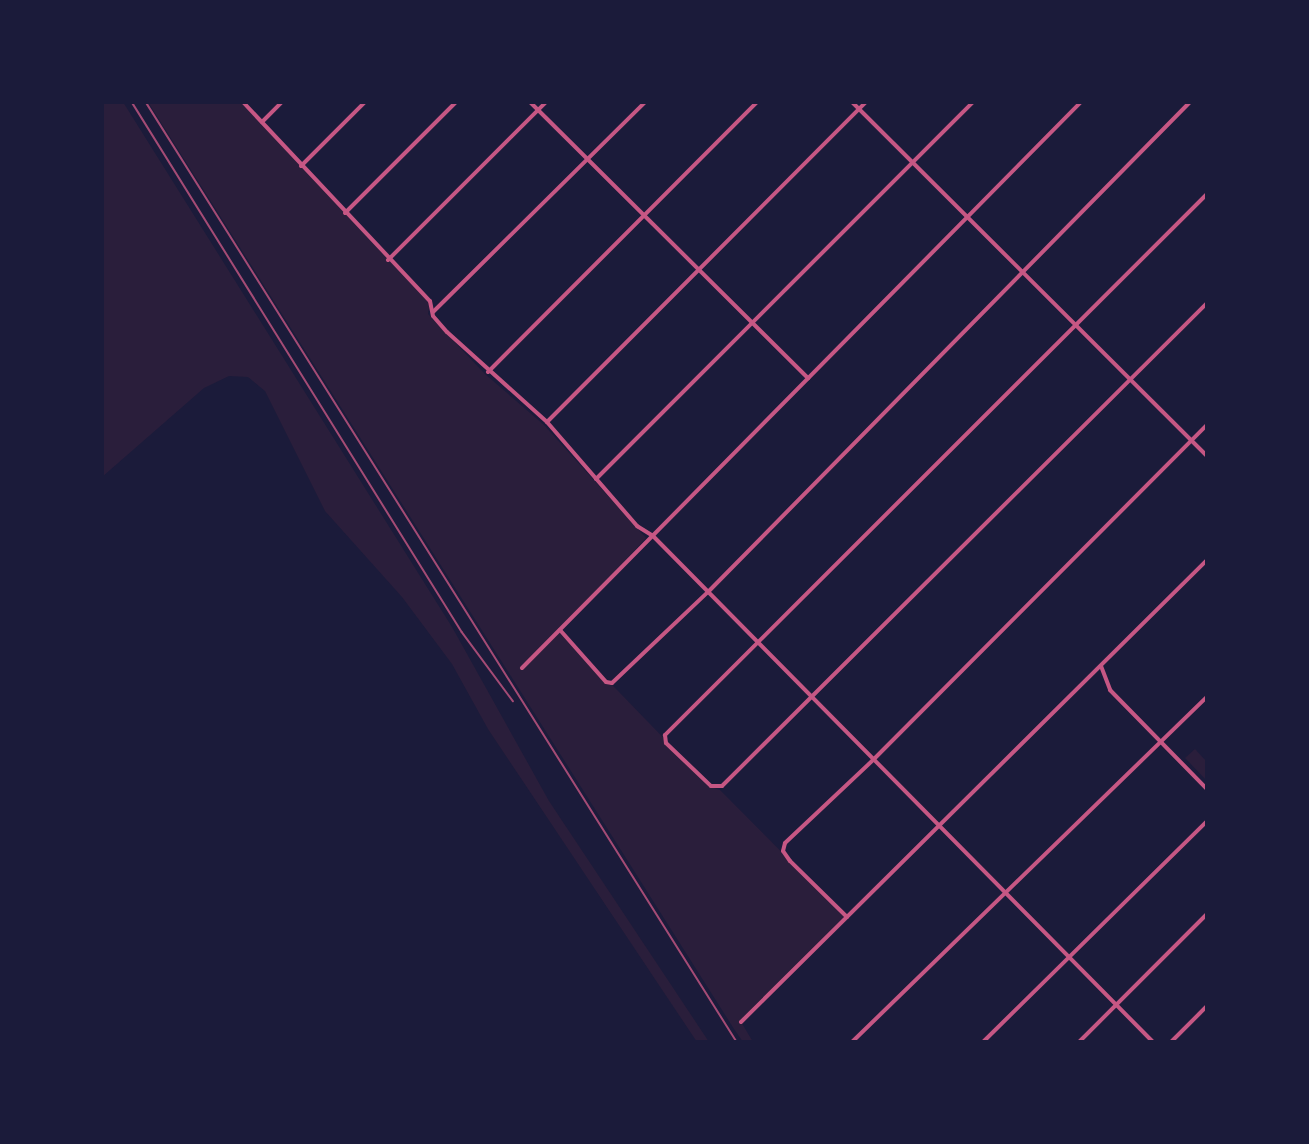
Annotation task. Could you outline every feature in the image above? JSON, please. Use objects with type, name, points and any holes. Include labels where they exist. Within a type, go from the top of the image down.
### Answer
[{"type":"street","points":[[243,102],[388,260],[430,301],[436,321],[488,372],[547,423],[637,526],[653,536],[1153,1042]]},
{"type":"street","points":[[262,122],[282,102]]},
{"type":"street","points":[[301,166],[365,102]]},
{"type":"street","points":[[345,213],[456,102]]},
{"type":"street","points":[[530,102],[808,378]]},
{"type":"street","points":[[388,260],[546,102]]},
{"type":"street","points":[[432,313],[645,102]]},
{"type":"street","points":[[488,372],[757,102]]},
{"type":"street","points":[[852,102],[1207,456]]},
{"type":"street","points":[[547,423],[866,102]]},
{"type":"street","points":[[597,479],[973,102]]},
{"type":"street","points":[[522,668],[1081,102]]},
{"type":"street","points":[[560,630],[609,684],[708,592],[1191,102]]},
{"type":"street","points":[[1207,194],[665,735],[666,743],[717,789],[1207,303]]},
{"type":"street","points":[[847,917],[790,861],[784,845],[874,759],[1207,425]]},
{"type":"street","points":[[741,1022],[1207,560]]},
{"type":"street","points":[[1101,666],[1110,690],[1207,789]]},
{"type":"street","points":[[852,1042],[1007,894],[1207,697]]},
{"type":"street","points":[[983,1042],[1207,820]]},
{"type":"street","points":[[1079,1042],[1207,914]]},
{"type":"street","points":[[1171,1042],[1207,1006]]},
{"type":"shaded area","points":[[102,102],[123,102],[452,627],[549,801],[709,1042],[697,1042],[488,729],[452,664],[402,597],[325,511],[265,391],[248,377],[229,376],[204,388],[102,477]]},
{"type":"shaded area","points":[[148,102],[241,102],[430,302],[428,314],[485,374],[544,425],[646,538],[560,631],[711,787],[720,790],[845,916],[740,1020],[753,1042],[743,1042],[734,1029]]},
{"type":"shaded area","points":[[1195,749],[1207,762],[1207,781],[1185,758]]},
{"type":"railway","points":[[132,102],[462,632],[513,701]]},
{"type":"railway","points":[[146,102],[737,1042]]}]
